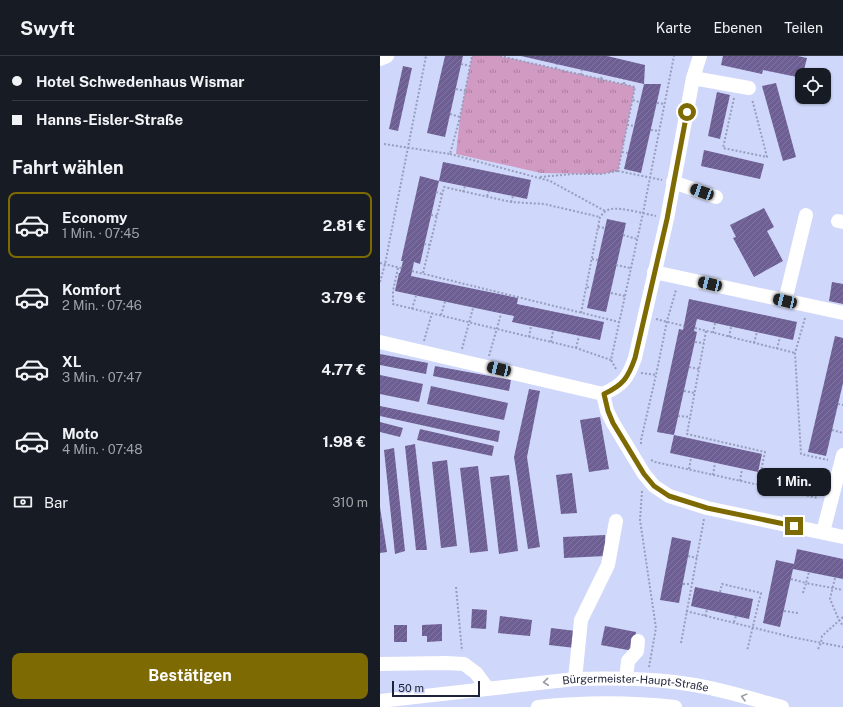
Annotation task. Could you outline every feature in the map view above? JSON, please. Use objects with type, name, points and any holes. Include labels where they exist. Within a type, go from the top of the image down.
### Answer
[{"type":"street","points":[[380,60],[387,56]]},
{"type":"street","points":[[380,342],[604,394],[626,378],[635,358],[645,317],[667,219],[693,78],[700,56]]},
{"type":"street","points":[[693,78],[743,87]]},
{"type":"street","points":[[673,182],[716,197]]},
{"type":"street","points":[[785,301],[806,215]]},
{"type":"street","points":[[654,272],[843,314]]},
{"type":"street","points":[[604,394],[608,411],[613,423],[644,474],[654,486],[669,496],[707,508],[843,537]]},
{"type":"street","points":[[823,532],[842,459]]},
{"type":"street","points":[[575,679],[581,620],[608,565],[616,521]]},
{"type":"street","points":[[626,679],[628,661],[637,651],[638,641]]},
{"type":"street","points":[[380,664],[464,664],[476,673],[487,688]]},
{"type":"street","name":"Bürgermeister-Haupt-Straße","points":[[380,701],[575,679],[626,679],[675,682],[726,692],[782,707]]},
{"type":"street","name":"Bürgermeister-Haupt-Straße","points":[[538,707],[604,702],[644,703],[675,707]]},
{"type":"path","points":[[380,282],[385,264],[426,56]]},
{"type":"path","points":[[450,154],[460,117],[472,56]]},
{"type":"path","points":[[500,56],[635,87],[618,171]]},
{"type":"path","points":[[611,360],[660,131],[674,56]]},
{"type":"path","points":[[530,63],[531,59]]},
{"type":"path","points":[[461,64],[470,66]]},
{"type":"path","points":[[556,69],[557,64]]},
{"type":"path","points":[[581,74],[582,70]]},
{"type":"path","points":[[601,80],[602,75]]},
{"type":"path","points":[[624,79],[624,84]]},
{"type":"path","points":[[743,87],[767,157],[723,148],[743,87]]},
{"type":"path","points":[[456,89],[464,91]]},
{"type":"path","points":[[633,100],[639,102]]},
{"type":"path","points":[[657,103],[665,104]]},
{"type":"path","points":[[450,114],[460,117]]},
{"type":"path","points":[[627,125],[634,126]]},
{"type":"path","points":[[651,130],[660,131]]},
{"type":"path","points":[[384,144],[408,146],[450,154],[537,177],[550,181],[605,211]]},
{"type":"path","points":[[622,152],[628,153]]},
{"type":"path","points":[[537,177],[562,174],[601,174],[618,171],[673,182]]},
{"type":"path","points":[[463,192],[465,186]]},
{"type":"path","points":[[423,273],[444,187],[512,202],[544,204],[600,217]]},
{"type":"path","points":[[487,196],[489,191]]},
{"type":"path","points":[[436,192],[442,194]]},
{"type":"path","points":[[512,202],[513,196]]},
{"type":"path","points":[[581,314],[600,217],[605,211],[612,208],[667,219]]},
{"type":"path","points":[[431,215],[437,216]]},
{"type":"path","points":[[598,227],[605,228]]},
{"type":"path","points":[[623,235],[637,239]]},
{"type":"path","points":[[424,244],[430,245]]},
{"type":"path","points":[[592,259],[598,260]]},
{"type":"path","points":[[380,263],[399,268],[393,291],[393,304],[576,348],[611,360],[626,378],[656,375]]},
{"type":"path","points":[[616,265],[630,268]]},
{"type":"path","points":[[412,271],[581,314],[619,322]]},
{"type":"path","points":[[642,446],[641,440],[667,321],[680,277]]},
{"type":"path","points":[[586,287],[592,288]]},
{"type":"path","points":[[610,293],[625,296]]},
{"type":"path","points":[[412,309],[416,296]]},
{"type":"path","points":[[441,315],[445,302]]},
{"type":"path","points":[[808,306],[795,353],[801,454],[842,459]]},
{"type":"path","points":[[458,360],[472,308]]},
{"type":"path","points":[[421,351],[432,313]]},
{"type":"path","points":[[486,366],[501,314]]},
{"type":"path","points":[[645,317],[684,326]]},
{"type":"path","points":[[713,333],[715,323]]},
{"type":"path","points":[[529,337],[531,326]]},
{"type":"path","points":[[729,337],[731,327]]},
{"type":"path","points":[[695,328],[795,353]]},
{"type":"path","points":[[550,342],[553,331]]},
{"type":"path","points":[[706,331],[687,434],[765,452],[758,485]]},
{"type":"path","points":[[754,343],[756,332]]},
{"type":"path","points":[[576,348],[579,336]]},
{"type":"path","points":[[777,349],[780,337]]},
{"type":"path","points":[[694,342],[704,343]]},
{"type":"path","points":[[689,367],[699,369]]},
{"type":"path","points":[[684,391],[695,393]]},
{"type":"path","points":[[838,404],[843,405]]},
{"type":"path","points":[[678,416],[690,417]]},
{"type":"path","points":[[832,430],[843,433]]},
{"type":"path","points":[[689,470],[691,458]]},
{"type":"path","points":[[648,459],[689,470],[831,501]]},
{"type":"path","points":[[713,475],[715,463]]},
{"type":"path","points":[[740,481],[742,469]]},
{"type":"path","points":[[644,474],[640,504],[640,520],[656,628],[646,680]]},
{"type":"path","points":[[681,643],[707,508]]},
{"type":"path","points":[[688,556],[697,558]]},
{"type":"path","points":[[803,593],[809,572]]},
{"type":"path","points":[[835,578],[830,600],[843,626]]},
{"type":"path","points":[[791,579],[843,590]]},
{"type":"path","points":[[683,584],[692,584]]},
{"type":"path","points":[[720,592],[722,584],[761,593],[747,651]]},
{"type":"path","points":[[456,587],[464,664]]},
{"type":"path","points":[[705,616],[707,610]]},
{"type":"path","points":[[686,611],[843,648]]},
{"type":"path","points":[[784,611],[798,613]]},
{"type":"path","points":[[734,623],[736,616]]},
{"type":"path","points":[[818,649],[822,636],[843,617]]},
{"type":"green space","points":[[472,56],[500,56],[635,87],[618,171],[601,174],[541,173],[456,154],[460,117]]},
{"type":"building","points":[[445,56],[463,56],[445,137],[427,133]]},
{"type":"building","points":[[521,56],[607,56],[645,65],[644,84]]},
{"type":"building","points":[[723,56],[798,56],[807,58],[804,68],[795,68],[795,77],[763,70],[762,74],[721,65]]},
{"type":"building","points":[[403,66],[412,68],[398,131],[389,129]]},
{"type":"building","points":[[776,83],[796,157],[783,161],[762,86]]},
{"type":"building","points":[[644,84],[661,84],[641,173],[624,169]]},
{"type":"building","points":[[717,92],[730,95],[720,139],[708,136]]},
{"type":"building","points":[[704,150],[764,164],[760,179],[701,166]]},
{"type":"building","points":[[443,162],[531,180],[527,199],[439,181]]},
{"type":"building","points":[[420,176],[439,181],[420,264],[414,262],[411,276],[518,298],[517,304],[604,322],[600,340],[512,322],[514,316],[395,291],[403,261],[401,261]]},
{"type":"building","points":[[764,208],[774,227],[767,231],[783,261],[754,277],[733,238],[736,237],[730,225]]},
{"type":"building","points":[[607,219],[626,223],[606,312],[587,308]]},
{"type":"building","points":[[832,282],[843,284],[843,304],[829,301]]},
{"type":"building","points":[[689,299],[797,322],[793,340],[697,319],[694,331],[697,332],[674,435],[657,432],[679,329],[683,330]]},
{"type":"building","points":[[835,336],[843,338],[843,383],[826,456],[808,452]]},
{"type":"building","points":[[380,354],[428,363],[426,374],[380,365]]},
{"type":"building","points":[[435,366],[511,380],[509,391],[433,376]]},
{"type":"building","points":[[380,375],[423,384],[419,402],[380,394]]},
{"type":"building","points":[[431,386],[508,403],[504,420],[427,404]]},
{"type":"building","points":[[529,389],[540,391],[527,457],[540,547],[528,549],[514,457]]},
{"type":"building","points":[[380,406],[500,431],[498,442],[380,416]]},
{"type":"building","points":[[600,417],[609,469],[589,472],[580,420]]},
{"type":"building","points":[[380,422],[403,428],[400,437],[380,432]]},
{"type":"building","points":[[420,429],[494,446],[492,456],[417,440]]},
{"type":"building","points":[[674,435],[762,454],[758,472],[670,453]]},
{"type":"building","points":[[415,444],[427,550],[416,550],[405,446]]},
{"type":"building","points":[[394,448],[405,551],[395,554],[384,450]]},
{"type":"building","points":[[447,460],[457,546],[441,548],[432,462]]},
{"type":"building","points":[[478,466],[488,551],[470,553],[460,468]]},
{"type":"building","points":[[572,473],[577,513],[561,514],[556,475]]},
{"type":"building","points":[[509,475],[518,551],[499,554],[490,477]]},
{"type":"building","points":[[380,507],[387,552],[380,553]]},
{"type":"building","points":[[605,535],[606,556],[564,558],[563,537]]},
{"type":"building","points":[[672,537],[691,541],[679,603],[660,600]]},
{"type":"building","points":[[797,549],[843,559],[843,579],[793,569],[780,627],[763,623],[776,560],[794,564]]},
{"type":"building","points":[[695,587],[753,599],[749,619],[691,606]]},
{"type":"building","points":[[472,609],[487,610],[486,629],[471,628]]},
{"type":"building","points":[[500,616],[532,620],[530,636],[498,633]]},
{"type":"building","points":[[442,624],[442,641],[427,642],[427,636],[422,636],[422,625]]},
{"type":"building","points":[[394,625],[407,625],[407,642],[394,642]]},
{"type":"building","points":[[605,626],[636,632],[633,651],[601,645]]},
{"type":"building","points":[[551,628],[576,631],[575,648],[549,645]]},
{"type":"route","points":[[687,112],[667,219],[635,358],[630,372],[622,384],[604,394],[608,411],[613,423],[644,474],[654,486],[669,496],[707,508],[794,526]]}]
